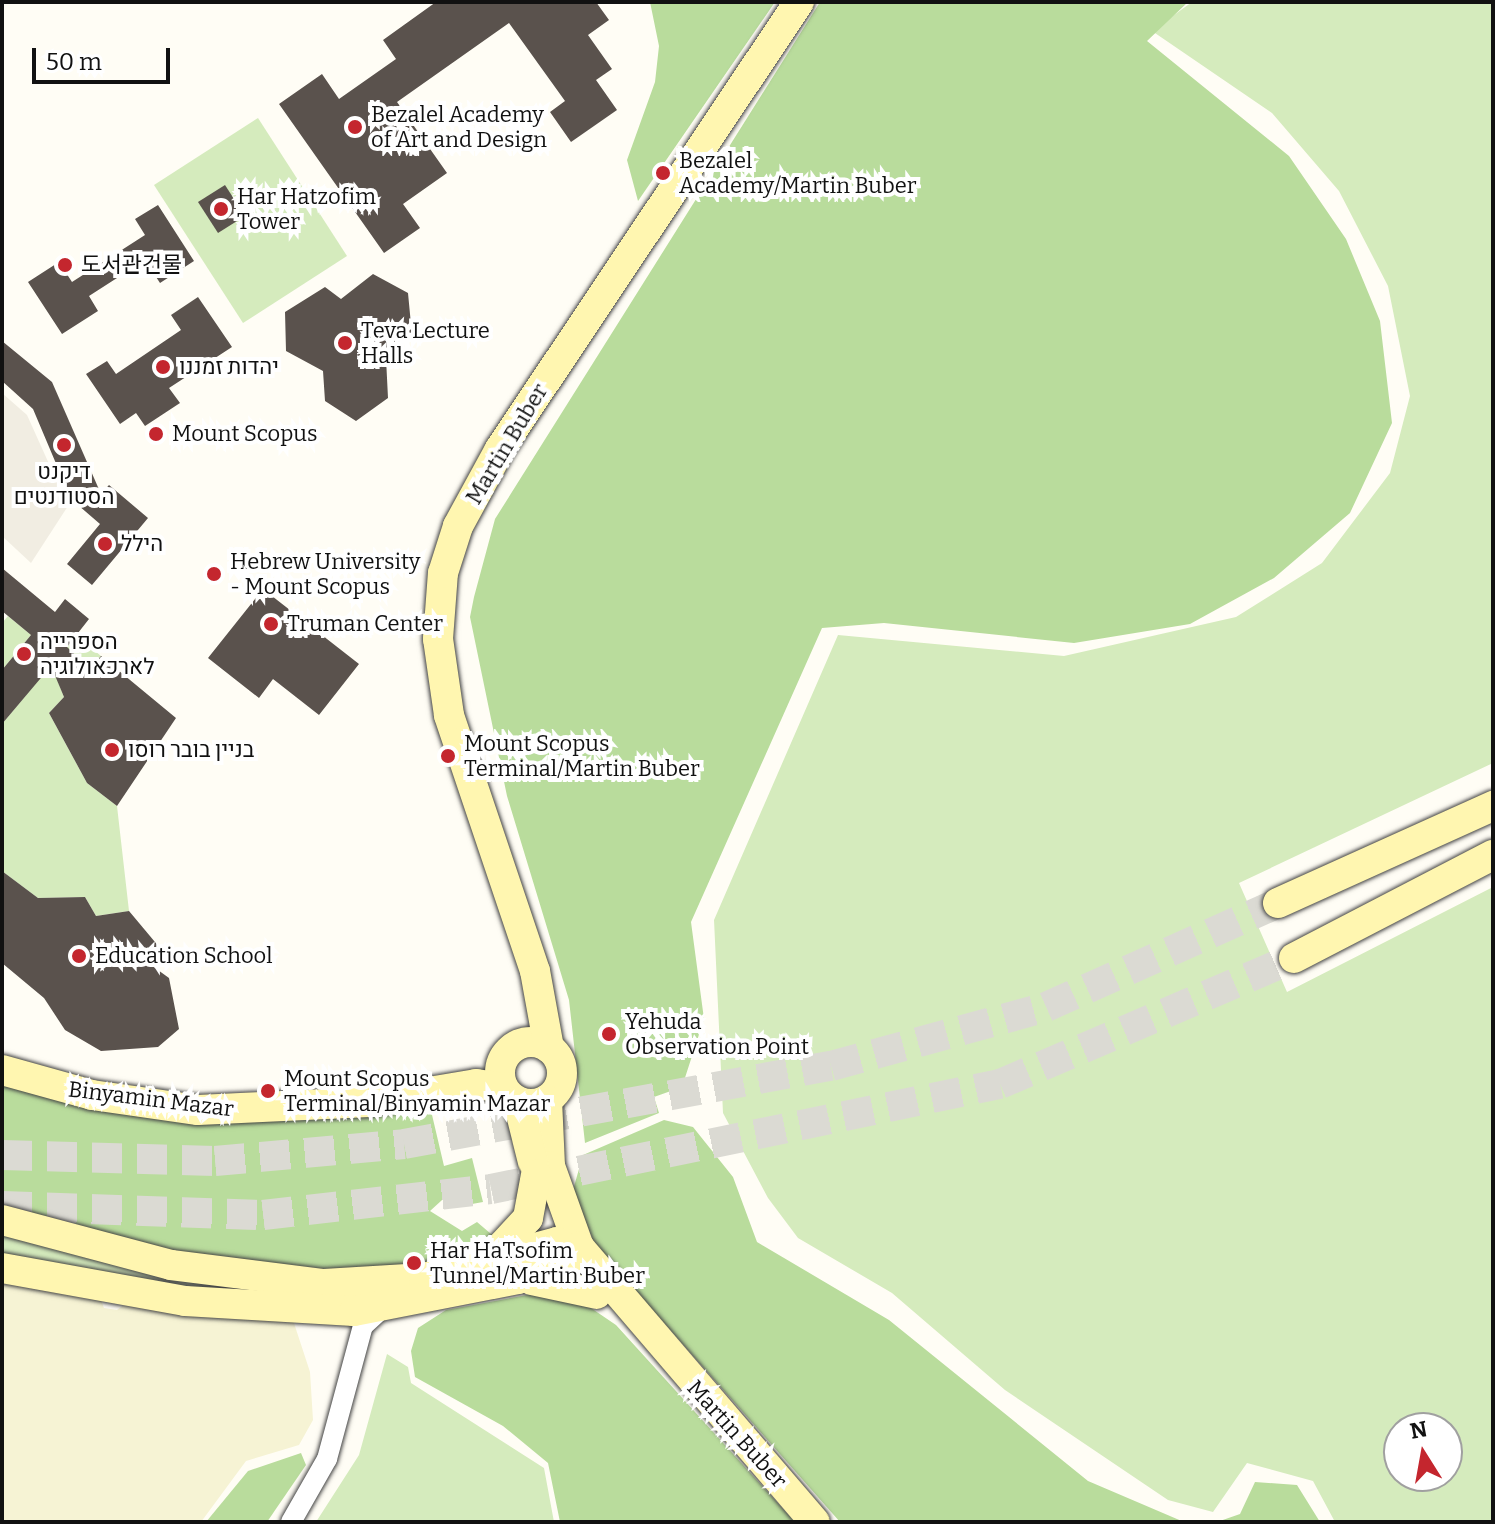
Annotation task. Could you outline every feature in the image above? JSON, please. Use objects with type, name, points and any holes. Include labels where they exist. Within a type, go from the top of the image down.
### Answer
[{"type":"street","name":"Martin Buber","points":[[518,1079],[562,1076],[549,1048],[523,944],[449,715],[438,639],[443,573],[458,526],[500,449],[799,2]]},
{"type":"street","points":[[1278,903],[1493,806]]},
{"type":"street","points":[[1294,958],[1493,855]]},
{"type":"street","name":"Martin Buber","points":[[523,944],[530,999],[518,1079],[536,1175],[568,1251],[597,1294],[658,1346]]},
{"type":"street","points":[[518,1079],[549,1048]]},
{"type":"street","name":"Binyamin Mazar","points":[[2,1070],[92,1095],[213,1110],[369,1102],[445,1087],[518,1079]]},
{"type":"street","name":"Martin Buber","points":[[518,1079],[550,1166],[568,1251],[658,1346],[815,1522]]},
{"type":"street","points":[[481,1265],[522,1227],[536,1175]]},
{"type":"street","points":[[2,1220],[171,1265],[258,1280],[381,1284],[568,1251]]},
{"type":"street","points":[[2,1268],[185,1301],[299,1311],[380,1310],[518,1279],[568,1251]]},
{"type":"street","points":[[518,1279],[597,1294]]},
{"type":"street","points":[[291,1522],[327,1459],[363,1326],[380,1310]]},
{"type":"street","points":[[299,1311],[343,1328],[353,1368]]},
{"type":"shaded area","points":[[2,393],[27,415],[68,506],[31,563],[2,536]]},
{"type":"shaded area","points":[[2,1281],[100,1297],[104,1308],[117,1310],[128,1302],[293,1320],[310,1372],[313,1420],[299,1445],[246,1461],[201,1522],[2,1522]]},
{"type":"green space","points":[[650,2],[775,2],[638,201],[627,160],[655,82],[659,46]]},
{"type":"green space","points":[[820,2],[1188,2],[1147,41],[1289,156],[1346,239],[1380,321],[1392,423],[1350,513],[1274,578],[1190,624],[1074,643],[884,623],[822,628],[691,922],[704,1019],[682,1087],[654,1097],[659,1113],[585,1143],[569,1000],[507,796],[470,617],[474,597],[495,519]]},
{"type":"green space","points":[[1192,2],[1493,2],[1493,763],[1239,883],[1287,992],[1493,887],[1493,1522],[1335,1522],[1313,1481],[1247,1463],[1213,1512],[1168,1500],[1005,1390],[892,1293],[798,1238],[768,1198],[723,1113],[714,920],[838,635],[1064,656],[1236,617],[1322,563],[1390,473],[1410,396],[1388,286],[1339,191],[1272,113],[1152,31]]},
{"type":"green space","points":[[258,118],[347,256],[243,323],[154,185]]},
{"type":"green space","points":[[8,616],[31,635],[2,670],[2,623]]},
{"type":"green space","points":[[76,635],[101,656],[90,669],[77,658],[58,682],[64,697],[49,713],[87,783],[117,806],[129,911],[96,916],[85,897],[38,898],[2,871],[2,724]]},
{"type":"green space","points":[[2,1077],[59,1097],[429,1102],[444,1166],[472,1158],[483,1202],[472,1204],[453,1190],[430,1211],[462,1231],[477,1222],[497,1239],[462,1258],[354,1272],[189,1258],[2,1211]]},
{"type":"green space","points":[[664,1120],[693,1127],[733,1177],[757,1242],[889,1320],[1088,1481],[1184,1522],[840,1522],[595,1245],[573,1190],[583,1155]]},
{"type":"green space","points":[[2,1230],[302,1292],[249,1301],[2,1260]]},
{"type":"green space","points":[[538,1293],[588,1306],[616,1325],[795,1522],[560,1522],[548,1463],[503,1426],[415,1377],[411,1351],[418,1328],[446,1310]]},
{"type":"green space","points":[[387,1354],[408,1367],[411,1383],[544,1468],[554,1522],[316,1522],[359,1455]]},
{"type":"green space","points":[[301,1453],[306,1465],[267,1522],[206,1522],[248,1471]]},
{"type":"green space","points":[[1255,1482],[1297,1485],[1320,1522],[1217,1522],[1240,1514]]},
{"type":"building","name":"Bezalel Academy of Art and Design","points":[[436,2],[596,2],[609,20],[588,35],[612,69],[596,80],[617,110],[571,142],[550,112],[565,101],[509,23],[397,102],[447,173],[403,204],[420,228],[384,253],[279,104],[322,74],[339,99],[396,59],[383,40]]},
{"type":"building","name":"Har Hatzofim Tower","points":[[225,185],[245,216],[218,233],[198,202]]},
{"type":"building","points":[[158,205],[194,261],[160,283],[145,260],[89,296],[98,311],[62,334],[28,282],[59,262],[72,282],[145,235],[135,219]]},
{"type":"building","name":"Teva Lecture Halls","points":[[373,274],[408,293],[412,335],[386,358],[388,398],[356,421],[325,401],[323,371],[286,351],[285,312],[325,287],[341,299]]},
{"type":"building","name":"יהדות זמננו","points":[[198,297],[232,347],[169,388],[180,403],[145,426],[136,413],[120,424],[86,374],[107,361],[116,374],[181,330],[171,315]]},
{"type":"building","points":[[2,341],[52,382],[101,494],[109,485],[148,518],[92,585],[67,564],[100,524],[71,499],[33,409],[2,381]]},
{"type":"building","name":"בניין בובר רוסו","points":[[2,568],[55,612],[65,599],[89,619],[67,647],[90,669],[101,656],[176,718],[117,806],[87,783],[49,713],[64,697],[51,666],[2,724],[2,670],[31,635],[2,611]]},
{"type":"building","name":"Truman Center","points":[[263,589],[359,664],[319,715],[273,679],[259,698],[208,658]]},
{"type":"building","name":"Education School","points":[[2,871],[38,898],[85,897],[96,916],[129,911],[160,948],[151,965],[169,978],[179,1029],[158,1047],[101,1051],[65,1030],[44,998],[2,963]]},
{"type":"tunnel","points":[[2,1155],[215,1161],[404,1144],[831,1066],[1046,1007],[1278,903]]},
{"type":"tunnel","points":[[2,1206],[263,1215],[491,1189],[1000,1084],[1294,958]]},
{"type":"place","name":"Bezalel Academy of Art and Design","points":[[355,127]]},
{"type":"place","name":"Bezalel Academy/Martin Buber","points":[[663,173]]},
{"type":"place","name":"Har Hatzofim Tower","points":[[221,209]]},
{"type":"place","name":"도서관건물","points":[[65,265]]},
{"type":"place","name":"Teva Lecture Halls","points":[[345,343]]},
{"type":"place","name":"יהדות זמננו","points":[[163,367]]},
{"type":"place","name":"Mount Scopus","points":[[156,434]]},
{"type":"place","name":"דיקנט הסטודנטים","points":[[64,445]]},
{"type":"place","name":"הילל","points":[[105,544]]},
{"type":"place","name":"Hebrew University - Mount Scopus","points":[[214,574]]},
{"type":"place","name":"Truman Center","points":[[271,624]]},
{"type":"place","name":"הספרייה לארכאולוגיה","points":[[24,654]]},
{"type":"place","name":"בניין בובר רוסו","points":[[112,750]]},
{"type":"place","name":"Mount Scopus Terminal/Martin Buber","points":[[448,756]]},
{"type":"place","name":"Education School","points":[[79,956]]},
{"type":"place","name":"Yehuda Observation Point","points":[[609,1034]]},
{"type":"place","name":"Mount Scopus Terminal/Binyamin Mazar","points":[[268,1091]]},
{"type":"place","name":"Har HaTsofim Tunnel/Martin Buber","points":[[414,1263]]}]
